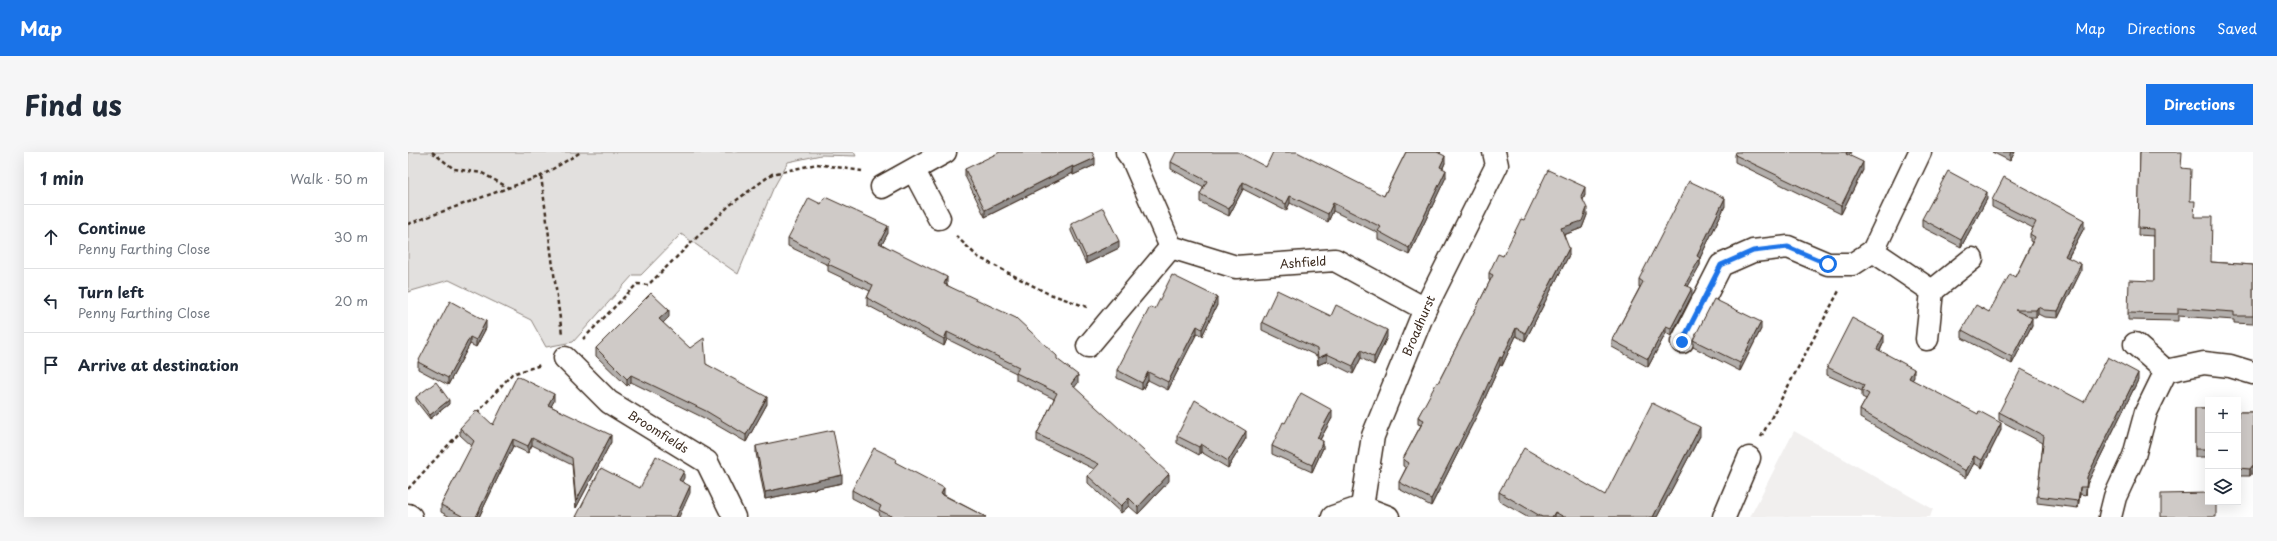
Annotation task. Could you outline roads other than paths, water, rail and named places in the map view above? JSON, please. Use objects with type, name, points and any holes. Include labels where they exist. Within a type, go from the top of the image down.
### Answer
[{"type":"street","points":[[882,187],[945,152]]},
{"type":"street","points":[[1088,346],[1171,247],[1133,160],[1127,152]]},
{"type":"street","name":"Broadhurst","points":[[1362,507],[1373,436],[1425,309],[1497,165],[1494,152]]},
{"type":"street","points":[[1682,342],[1721,265],[1753,251],[1788,247],[1828,264],[1853,264],[1873,251],[1920,152]]},
{"type":"street","points":[[914,170],[939,218]]},
{"type":"street","name":"Ashfield","points":[[1171,247],[1236,267],[1334,260],[1425,309]]},
{"type":"street","points":[[1873,251],[1932,291]]},
{"type":"street","points":[[1927,339],[1932,291],[1972,259]]},
{"type":"street","points":[[2135,344],[2166,371]]},
{"type":"street","name":"Broomfields","points":[[565,358],[609,402],[707,462],[734,517]]},
{"type":"street","points":[[2166,371],[2204,363],[2230,366],[2253,373]]},
{"type":"street","points":[[2110,517],[2115,497],[2134,456],[2146,412],[2166,371]]},
{"type":"street","points":[[1724,517],[1749,458]]},
{"type":"street","points":[[1333,517],[1362,507],[1388,517]]}]
